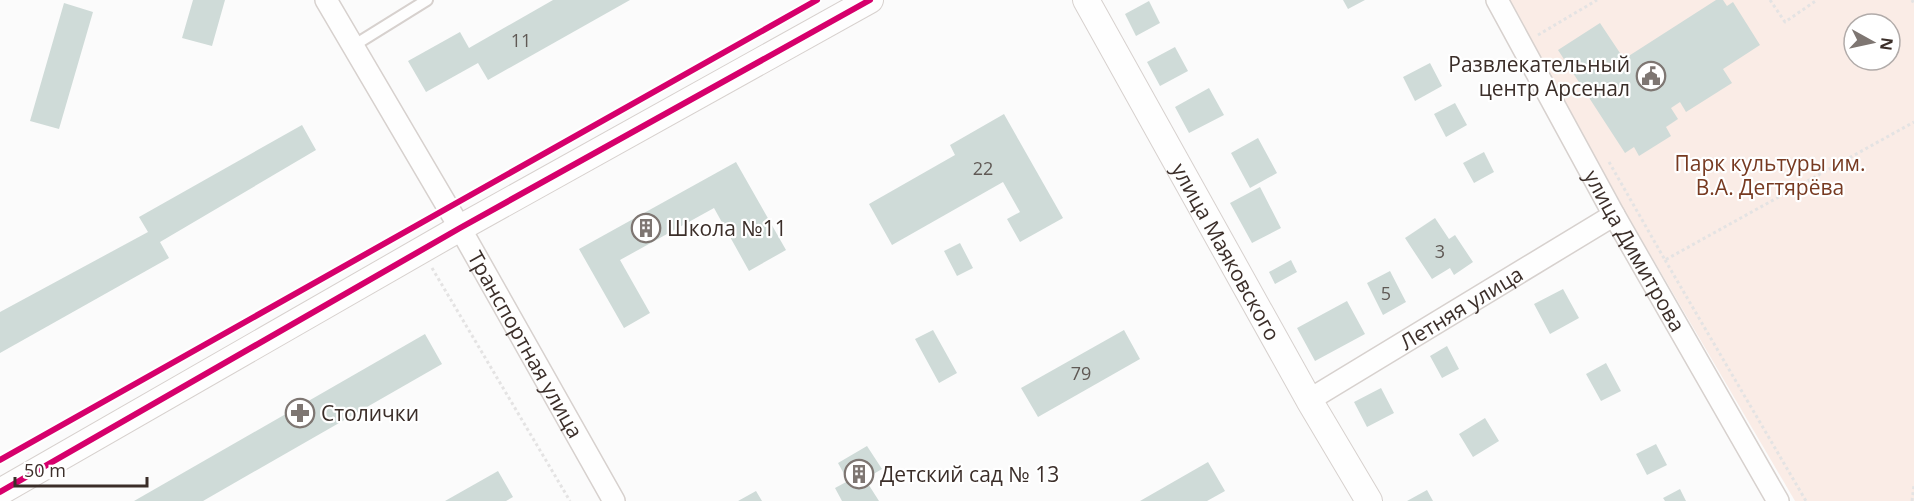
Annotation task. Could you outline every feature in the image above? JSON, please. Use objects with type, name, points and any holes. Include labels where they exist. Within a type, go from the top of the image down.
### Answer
[{"type":"street","name":"Транспортная улица","points":[[326,0],[460,228],[614,501]]},
{"type":"street","points":[[0,492],[460,228],[870,0]]},
{"type":"street","name":"улица Маяковского","points":[[1086,0],[1309,400],[1369,501]]},
{"type":"street","name":"улица Димитрова","points":[[1497,0],[1614,215],[1778,501]]},
{"type":"street","name":"Летняя улица","points":[[1309,400],[1614,215]]},
{"type":"lane","points":[[354,46],[427,0]]},
{"type":"path","points":[[1537,36],[1597,0]]},
{"type":"path","points":[[1770,0],[1785,22],[1817,0]]},
{"type":"path","points":[[1665,260],[1914,122]]},
{"type":"path","points":[[1605,155],[1806,501]]},
{"type":"path","points":[[422,251],[570,501]]},
{"type":"path","points":[[1912,501],[1914,485]]},
{"type":"green space","name":"Парк культуры им. В.А. Дегтярёва","points":[[1506,0],[1914,0],[1914,501],[1795,501],[1616,196]]},
{"type":"building","points":[[193,0],[225,0],[212,46],[182,38]]},
{"type":"building","points":[[553,0],[630,0],[488,80],[478,63],[426,92],[408,61],[460,32],[469,48]]},
{"type":"building","points":[[1343,0],[1365,0],[1348,9]]},
{"type":"building","name":"Развлекательный центр Арсенал","points":[[1716,0],[1723,0],[1727,6],[1733,2],[1760,45],[1723,69],[1732,83],[1686,112],[1680,102],[1671,108],[1678,119],[1666,127],[1671,136],[1639,156],[1634,147],[1625,153],[1558,50],[1600,23],[1624,59]]},
{"type":"building","points":[[1149,1],[1160,23],[1136,36],[1125,14]]},
{"type":"building","points":[[64,3],[93,12],[59,129],[30,121]]},
{"type":"building","points":[[1175,47],[1188,71],[1160,86],[1147,62]]},
{"type":"building","points":[[1430,63],[1442,86],[1415,101],[1403,77]]},
{"type":"building","points":[[1209,88],[1224,115],[1189,133],[1175,107]]},
{"type":"building","points":[[1455,103],[1467,125],[1446,137],[1434,114]]},
{"type":"building","points":[[1004,114],[1063,218],[1020,242],[1007,219],[1020,212],[1003,182],[892,245],[869,204],[955,155],[950,145]]},
{"type":"building","points":[[302,125],[316,150],[160,242],[169,258],[0,353],[0,312],[148,232],[139,217]]},
{"type":"building","points":[[1258,138],[1277,173],[1250,188],[1231,153]]},
{"type":"building","points":[[1484,152],[1494,172],[1474,183],[1463,163]]},
{"type":"building","name":"Школа №11","points":[[736,162],[786,250],[749,271],[714,208],[620,260],[650,313],[624,328],[579,249]]},
{"type":"building","points":[[1260,187],[1281,228],[1252,243],[1230,203]]},
{"type":"building","points":[[1435,218],[1449,239],[1455,235],[1473,262],[1454,275],[1450,268],[1432,279],[1405,238]]},
{"type":"building","points":[[960,243],[973,268],[957,276],[944,251]]},
{"type":"building","points":[[1291,260],[1297,272],[1275,284],[1269,272]]},
{"type":"building","points":[[1390,271],[1406,302],[1383,315],[1367,283]]},
{"type":"building","points":[[1563,289],[1579,318],[1550,334],[1534,304]]},
{"type":"building","points":[[1347,301],[1365,334],[1315,361],[1297,328]]},
{"type":"building","points":[[933,330],[957,373],[939,383],[915,339]]},
{"type":"building","points":[[1124,330],[1140,359],[1038,417],[1021,388]]},
{"type":"building","points":[[425,334],[442,364],[203,501],[134,501]]},
{"type":"building","points":[[1447,346],[1459,369],[1442,378],[1430,356]]},
{"type":"building","points":[[1606,363],[1621,391],[1601,401],[1586,374]]},
{"type":"building","points":[[1381,388],[1394,413],[1367,427],[1354,402]]},
{"type":"building","points":[[1485,418],[1499,441],[1473,457],[1459,434]]},
{"type":"building","points":[[1656,444],[1667,465],[1647,475],[1636,454]]},
{"type":"building","name":"Детский сад № 13","points":[[867,446],[882,469],[865,479],[879,501],[842,501],[835,488],[848,481],[838,463]]},
{"type":"building","points":[[1208,462],[1225,491],[1207,501],[1140,501]]},
{"type":"building","points":[[498,471],[513,497],[506,501],[445,501]]},
{"type":"building","points":[[1680,489],[1686,501],[1665,501],[1663,498]]},
{"type":"building","points":[[1427,490],[1433,501],[1407,501]]},
{"type":"building","points":[[756,491],[762,501],[738,501]]},
{"type":"cycle path","points":[[0,460],[817,0]]},
{"type":"cycle path","points":[[0,492],[460,228],[870,0]]},
{"type":"place","name":"Развлекательный центр Арсенал","points":[[1651,76]]},
{"type":"place","name":"Школа №11","points":[[646,228]]},
{"type":"place","name":"Столички","points":[[300,413]]},
{"type":"place","name":"Детский сад № 13","points":[[859,474]]}]
